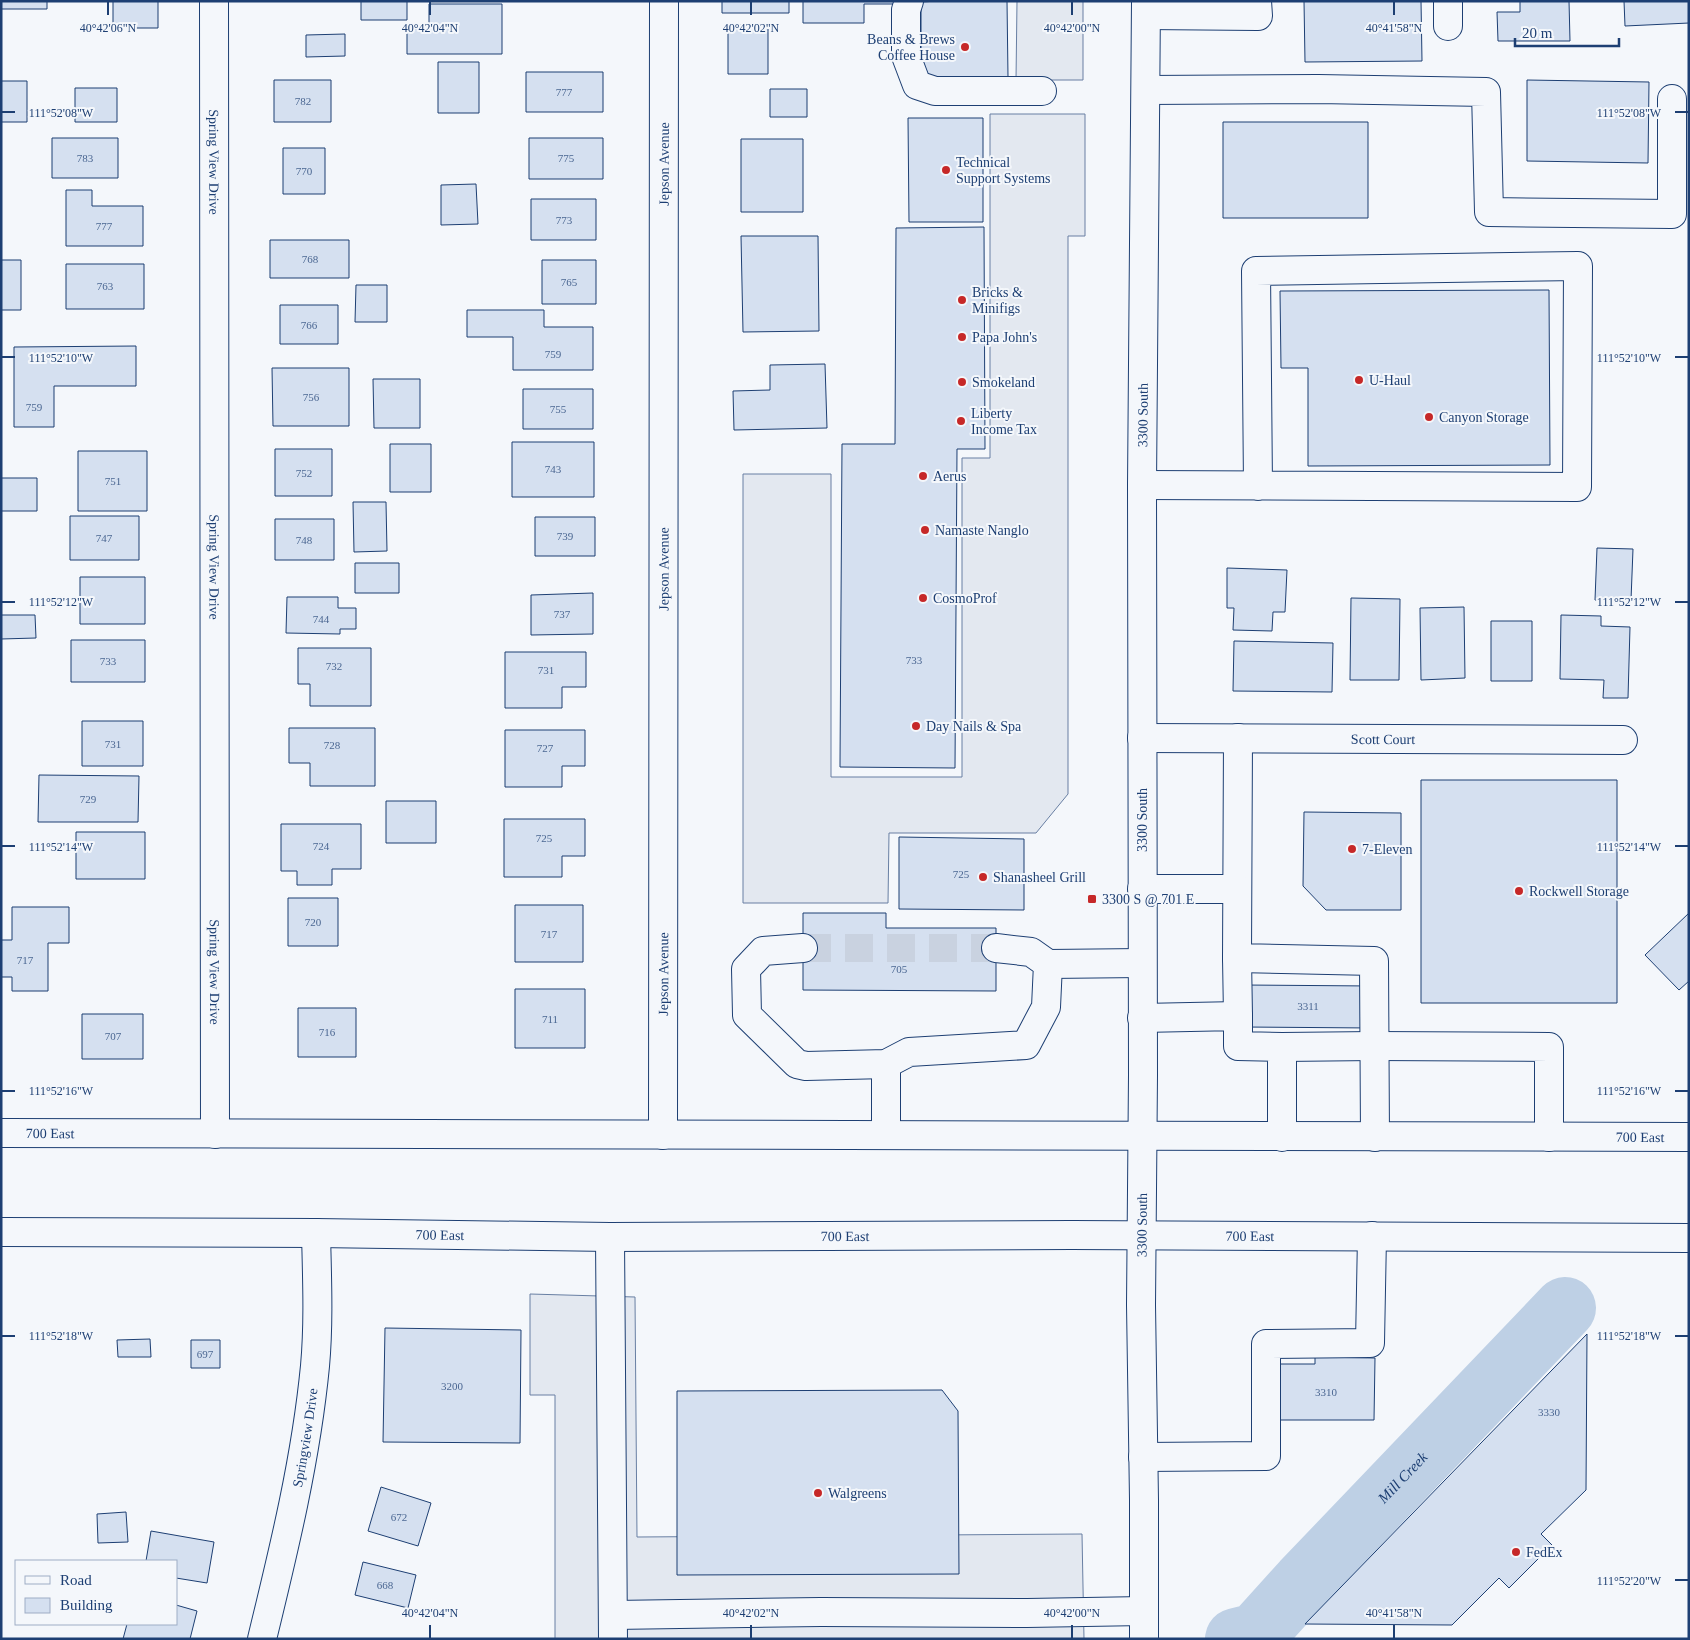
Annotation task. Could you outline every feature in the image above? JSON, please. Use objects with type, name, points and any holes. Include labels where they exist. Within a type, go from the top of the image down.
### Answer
[{"type":"main road","name":"Spring View Drive","points":[[214,1],[215,1134]]},
{"type":"main road","name":"Jepson Avenue","points":[[663,1135],[664,1]]},
{"type":"main road","points":[[909,1],[906,10],[906,56],[917,85],[935,91],[1042,91]]},
{"type":"main road","points":[[1146,8],[1258,16],[1257,1]]},
{"type":"main road","name":"3300 South","points":[[1144,1639],[1141,1236],[1142,485],[1146,8]]},
{"type":"main road","points":[[1146,90],[1318,89],[1486,92],[1489,212],[1672,214],[1672,99]]},
{"type":"main road","points":[[1142,485],[1258,486],[1577,487],[1578,266],[1256,271],[1258,486]]},
{"type":"main road","name":"Scott Court","points":[[1142,738],[1623,740]]},
{"type":"main road","points":[[1238,738],[1238,1046],[1549,1047],[1549,1137]]},
{"type":"main road","points":[[1142,889],[1237,889]]},
{"type":"main road","points":[[803,948],[763,950],[746,969],[747,1015],[797,1064],[806,1066],[886,1064],[909,1052],[1026,1045],[1046,1007],[1048,964]]},
{"type":"main road","points":[[996,948],[1031,952],[1048,964],[1142,963]]},
{"type":"main road","points":[[1237,958],[1374,961],[1375,1137]]},
{"type":"main road","points":[[1142,1018],[1238,1016]]},
{"type":"main road","points":[[1282,1047],[1282,1137]]},
{"type":"main road","points":[[886,1064],[886,1136]]},
{"type":"main road","name":"700 East","points":[[1,1133],[1689,1137]]},
{"type":"main road","name":"700 East","points":[[1,1232],[316,1233],[610,1237],[1372,1236],[1689,1238]]},
{"type":"main road","name":"Springview Drive","points":[[262,1639],[291,1519],[310,1412],[318,1310],[316,1233]]},
{"type":"main road","points":[[1143,1457],[1266,1456],[1266,1344],[1370,1343],[1372,1236]]},
{"type":"main road","points":[[610,1237],[613,1627],[821,1612],[1055,1613],[1144,1611]]},
{"type":"shaded area","points":[[1017,1],[1083,1],[1083,80],[1016,80]]},
{"type":"shaded area","points":[[990,114],[1085,114],[1085,236],[1068,236],[1068,794],[1036,833],[889,833],[888,903],[743,903],[743,474],[831,474],[831,777],[962,777],[962,458],[990,458]]},
{"type":"shaded area","points":[[530,1294],[635,1297],[637,1537],[1082,1534],[1084,1639],[555,1639],[555,1395],[530,1395]]},
{"type":"building","points":[[1,1],[47,1],[47,9],[1,9]]},
{"type":"building","points":[[113,1],[158,1],[158,28],[113,28]]},
{"type":"building","points":[[361,1],[407,1],[407,20],[361,20]]},
{"type":"building","points":[[722,1],[789,1],[789,13],[722,13]]},
{"type":"building","points":[[803,1],[894,1],[894,4],[864,4],[864,23],[803,23]]},
{"type":"building","name":"Beans & Brews Coffee House","points":[[1007,1],[1008,77],[921,78],[921,2]]},
{"type":"building","points":[[1304,1],[1421,1],[1422,61],[1305,62]]},
{"type":"building","points":[[1520,1],[1569,1],[1570,41],[1498,41],[1497,12],[1520,12]]},
{"type":"building","points":[[1624,1],[1689,1],[1689,23],[1625,26]]},
{"type":"building","points":[[429,4],[502,4],[502,54],[407,54],[407,29],[429,29]]},
{"type":"building","points":[[728,25],[768,25],[768,74],[728,74]]},
{"type":"building","points":[[345,34],[345,56],[306,57],[306,35]]},
{"type":"building","points":[[438,62],[479,62],[479,113],[438,113]]},
{"type":"building","points":[[526,72],[603,72],[603,112],[526,112]]},
{"type":"building","points":[[274,80],[331,80],[331,122],[274,122]]},
{"type":"building","points":[[1527,80],[1649,82],[1648,163],[1527,161]]},
{"type":"building","points":[[1,81],[27,81],[27,122],[1,122]]},
{"type":"building","points":[[75,88],[117,88],[117,122],[75,122]]},
{"type":"building","points":[[770,89],[807,89],[807,117],[770,117]]},
{"type":"building","name":"Technical Support Systems","points":[[908,118],[983,118],[983,222],[909,222]]},
{"type":"building","points":[[1223,122],[1368,122],[1368,218],[1223,218]]},
{"type":"building","points":[[52,138],[118,138],[118,178],[52,178]]},
{"type":"building","points":[[529,138],[603,138],[603,179],[529,179]]},
{"type":"building","points":[[741,139],[803,139],[803,212],[741,212]]},
{"type":"building","points":[[283,148],[325,148],[325,194],[283,194]]},
{"type":"building","points":[[476,184],[478,224],[441,225],[441,185]]},
{"type":"building","points":[[66,190],[92,190],[92,206],[143,206],[143,246],[66,246]]},
{"type":"building","points":[[531,199],[596,199],[596,240],[531,240]]},
{"type":"building","points":[[984,227],[985,449],[957,449],[955,768],[840,767],[842,444],[895,444],[896,228]]},
{"type":"building","points":[[741,236],[818,236],[819,331],[743,332]]},
{"type":"building","points":[[270,240],[349,240],[349,278],[270,278]]},
{"type":"building","points":[[1,260],[21,260],[21,310],[1,310]]},
{"type":"building","points":[[542,260],[596,260],[596,304],[542,304]]},
{"type":"building","points":[[66,264],[144,264],[144,309],[66,309]]},
{"type":"building","points":[[356,285],[387,285],[387,322],[355,322]]},
{"type":"building","name":"Canyon Storage","points":[[1549,290],[1550,465],[1308,466],[1308,368],[1281,368],[1280,291]]},
{"type":"building","points":[[280,305],[338,305],[338,344],[280,344]]},
{"type":"building","points":[[467,310],[544,310],[544,327],[593,327],[593,370],[513,370],[513,337],[467,337]]},
{"type":"building","points":[[136,346],[136,386],[54,386],[54,427],[14,427],[14,347]]},
{"type":"building","points":[[825,364],[827,428],[734,430],[733,391],[770,390],[770,365]]},
{"type":"building","points":[[272,368],[349,368],[349,426],[273,426]]},
{"type":"building","points":[[373,379],[420,379],[420,428],[374,428]]},
{"type":"building","points":[[523,389],[593,389],[593,429],[523,429]]},
{"type":"building","points":[[512,442],[594,442],[594,497],[512,497]]},
{"type":"building","points":[[390,444],[431,444],[431,492],[390,492]]},
{"type":"building","points":[[275,449],[332,449],[332,496],[275,496]]},
{"type":"building","points":[[78,451],[147,451],[147,511],[78,511]]},
{"type":"building","points":[[1,478],[37,478],[37,511],[1,511]]},
{"type":"building","points":[[353,502],[386,502],[387,551],[354,552]]},
{"type":"building","points":[[70,516],[139,516],[139,560],[70,560]]},
{"type":"building","points":[[535,517],[595,517],[595,556],[535,556]]},
{"type":"building","points":[[275,519],[334,519],[334,560],[275,560]]},
{"type":"building","points":[[1597,548],[1633,549],[1631,600],[1595,600]]},
{"type":"building","points":[[355,563],[399,563],[399,593],[355,593]]},
{"type":"building","points":[[1227,568],[1287,570],[1285,612],[1273,612],[1272,631],[1233,630],[1234,608],[1227,608]]},
{"type":"building","points":[[80,577],[145,577],[145,624],[80,624]]},
{"type":"building","points":[[593,593],[593,634],[531,635],[531,595]]},
{"type":"building","points":[[287,597],[338,597],[338,608],[356,608],[356,629],[340,629],[340,634],[286,633]]},
{"type":"building","points":[[1351,598],[1400,599],[1399,680],[1350,680]]},
{"type":"building","points":[[1464,607],[1465,678],[1421,680],[1420,608]]},
{"type":"building","points":[[1,615],[35,615],[36,638],[1,639]]},
{"type":"building","points":[[1561,615],[1601,616],[1601,626],[1630,627],[1628,698],[1603,698],[1604,680],[1560,679]]},
{"type":"building","points":[[1491,621],[1532,621],[1532,681],[1491,681]]},
{"type":"building","points":[[71,640],[145,640],[145,682],[71,682]]},
{"type":"building","points":[[1234,641],[1333,643],[1332,692],[1233,691]]},
{"type":"building","points":[[298,648],[371,648],[371,706],[310,706],[310,684],[298,684]]},
{"type":"building","points":[[505,652],[586,652],[586,687],[562,687],[562,708],[505,708]]},
{"type":"building","points":[[82,721],[143,721],[143,766],[82,766]]},
{"type":"building","points":[[289,728],[375,728],[375,786],[310,786],[310,763],[289,763]]},
{"type":"building","points":[[505,730],[585,730],[585,766],[562,766],[562,787],[505,787]]},
{"type":"building","points":[[39,775],[139,776],[138,822],[38,822]]},
{"type":"building","name":"Rockwell Storage","points":[[1421,780],[1617,780],[1617,1003],[1421,1003]]},
{"type":"building","points":[[386,801],[436,801],[436,843],[386,843]]},
{"type":"building","name":"7-Eleven","points":[[1304,812],[1401,813],[1401,910],[1326,910],[1303,886]]},
{"type":"building","points":[[504,819],[585,819],[585,856],[562,856],[562,877],[504,877]]},
{"type":"building","points":[[281,824],[361,824],[361,869],[332,869],[332,885],[297,885],[297,871],[281,871]]},
{"type":"building","points":[[76,832],[145,832],[145,879],[76,879]]},
{"type":"building","points":[[899,837],[1024,839],[1024,910],[899,909]]},
{"type":"building","points":[[288,898],[338,898],[338,946],[288,946]]},
{"type":"building","points":[[515,905],[583,905],[583,962],[515,962]]},
{"type":"building","points":[[12,907],[69,907],[69,943],[48,943],[48,991],[12,991],[12,977],[1,977],[1,940],[12,940]]},
{"type":"building","points":[[803,913],[886,913],[886,928],[996,928],[996,991],[803,990]]},
{"type":"building","points":[[1689,913],[1689,981],[1679,990],[1645,955]]},
{"type":"building","points":[[1244,985],[1372,986],[1372,1028],[1244,1027]]},
{"type":"building","points":[[515,989],[585,989],[585,1048],[515,1048]]},
{"type":"building","points":[[298,1008],[356,1008],[356,1057],[298,1057]]},
{"type":"building","points":[[82,1014],[143,1014],[143,1059],[82,1059]]},
{"type":"building","points":[[385,1328],[521,1330],[520,1443],[383,1442]]},
{"type":"building","points":[[1587,1334],[1586,1490],[1541,1534],[1552,1545],[1509,1588],[1499,1578],[1452,1625],[1305,1624]]},
{"type":"building","points":[[150,1339],[151,1357],[118,1357],[117,1340]]},
{"type":"building","points":[[191,1340],[220,1340],[220,1368],[191,1368]]},
{"type":"building","points":[[1315,1357],[1375,1358],[1374,1420],[1278,1420],[1278,1364],[1315,1364]]},
{"type":"building","name":"Walgreens","points":[[942,1390],[958,1411],[959,1574],[677,1575],[677,1391]]},
{"type":"building","points":[[381,1487],[431,1503],[418,1546],[368,1531]]},
{"type":"building","points":[[126,1512],[128,1542],[98,1543],[97,1514]]},
{"type":"building","points":[[151,1531],[214,1542],[207,1583],[178,1578],[178,1560],[146,1560]]},
{"type":"building","points":[[363,1562],[416,1575],[408,1608],[355,1595]]},
{"type":"building","points":[[178,1606],[197,1611],[190,1639],[123,1639],[127,1625],[178,1625]]},
{"type":"waterway","name":"Mill Creek","points":[[1236,1639],[1256,1634],[1303,1582],[1565,1308]]},
{"type":"tunnel","points":[[803,948],[996,948]]},
{"type":"place","name":"Beans & Brews Coffee House","points":[[965,47]]},
{"type":"place","name":"Technical Support Systems","points":[[946,170]]},
{"type":"place","name":"Bricks & Minifigs","points":[[962,300]]},
{"type":"place","name":"Papa John's","points":[[962,337]]},
{"type":"place","name":"U-Haul","points":[[1359,380]]},
{"type":"place","name":"Smokeland","points":[[962,382]]},
{"type":"place","name":"Canyon Storage","points":[[1429,417]]},
{"type":"place","name":"Liberty Income Tax","points":[[961,421]]},
{"type":"place","name":"Aerus","points":[[923,476]]},
{"type":"place","name":"Namaste Nanglo","points":[[925,530]]},
{"type":"place","name":"CosmoProf","points":[[923,598]]},
{"type":"place","name":"Day Nails & Spa","points":[[916,726]]},
{"type":"place","name":"7-Eleven","points":[[1352,849]]},
{"type":"place","name":"Shanasheel Grill","points":[[983,877]]},
{"type":"place","name":"Rockwell Storage","points":[[1519,891]]},
{"type":"place","name":"3300 S @ 701 E","points":[[1092,899]]},
{"type":"place","name":"Walgreens","points":[[818,1493]]},
{"type":"place","name":"FedEx","points":[[1516,1552]]}]
